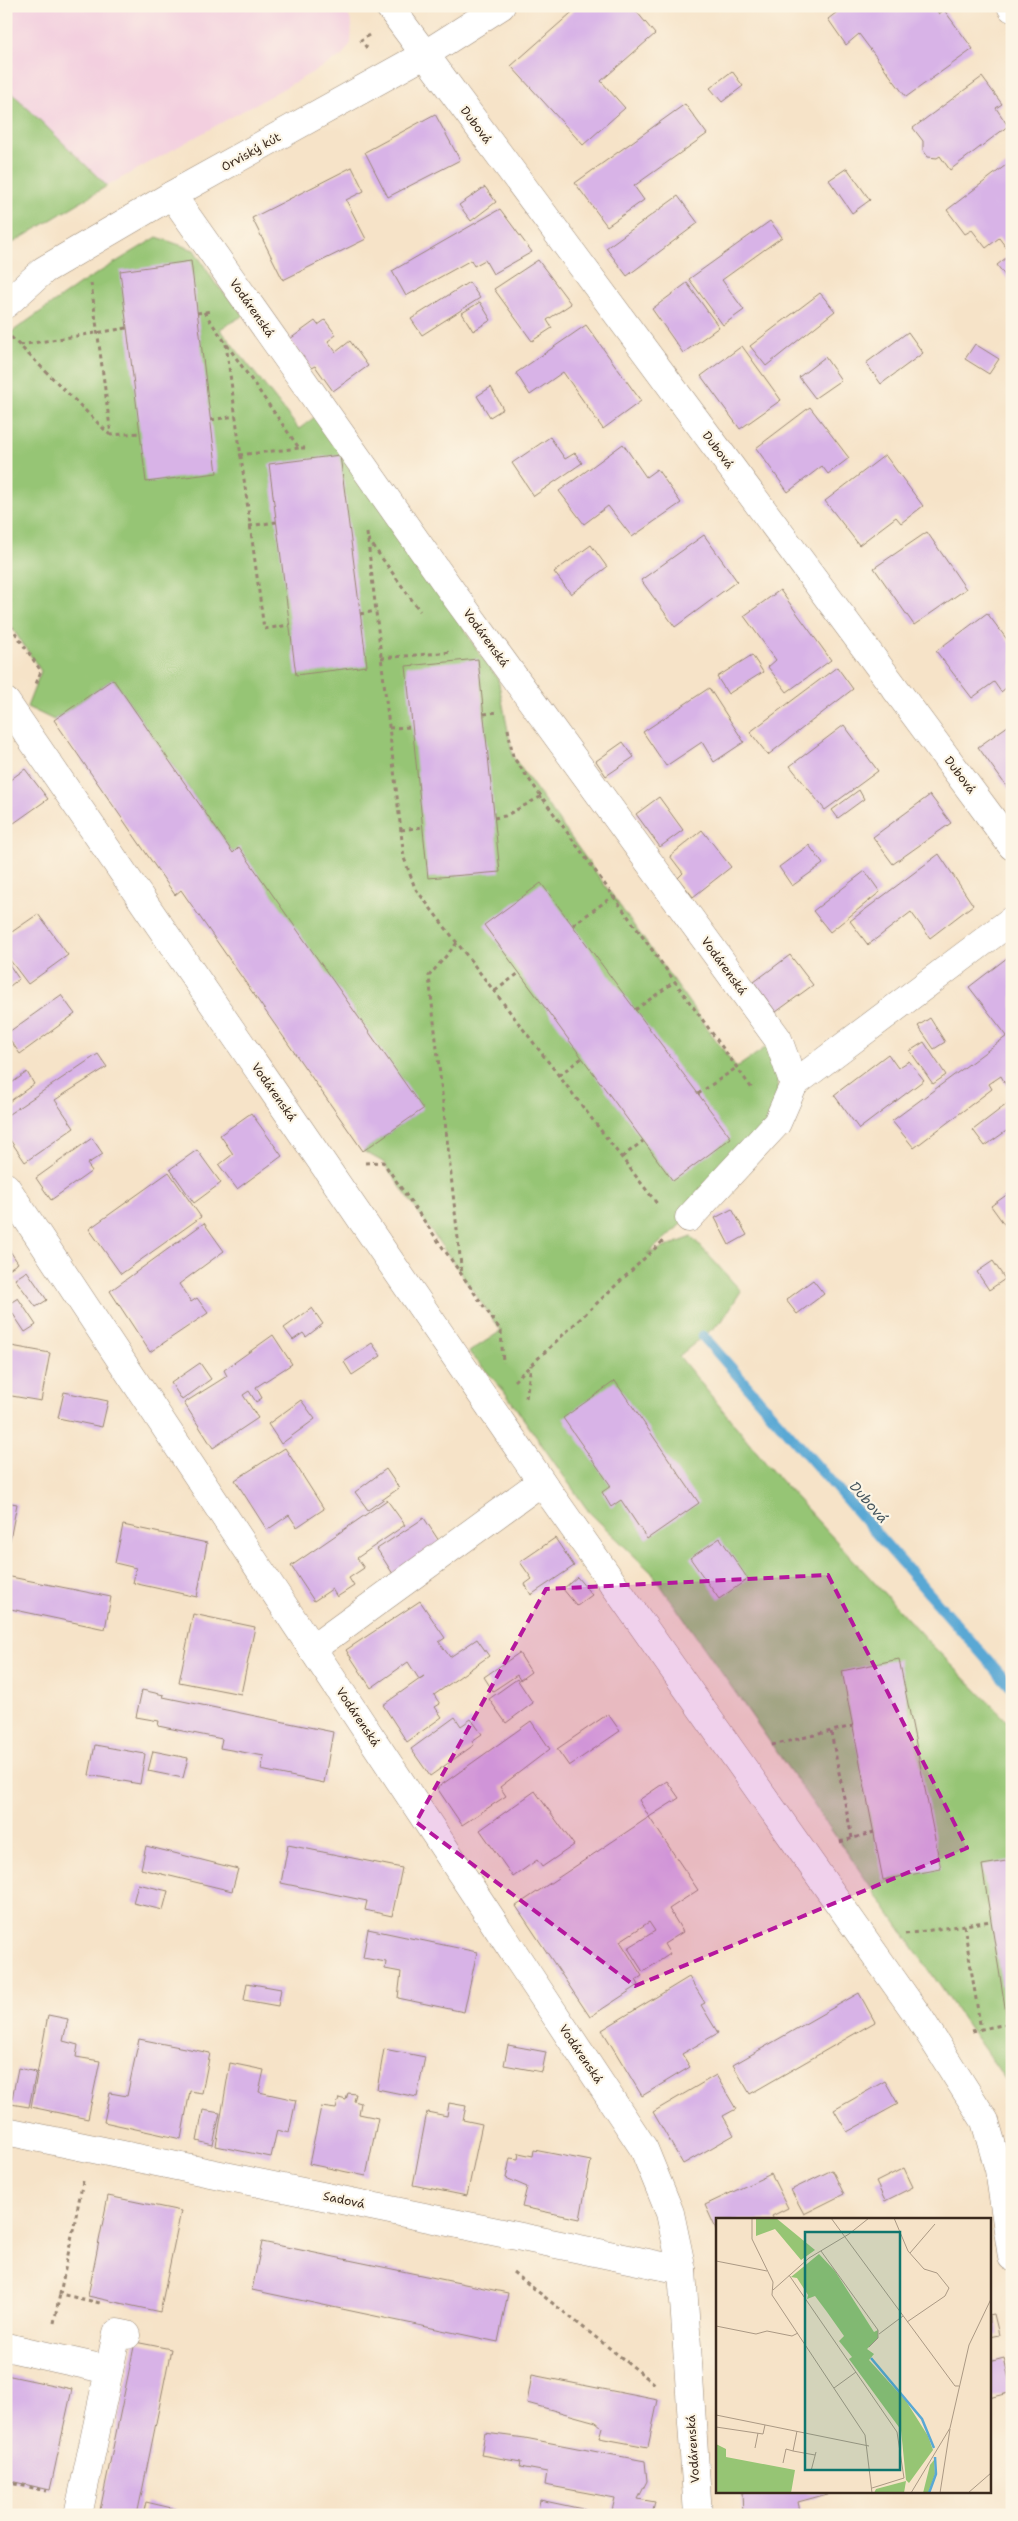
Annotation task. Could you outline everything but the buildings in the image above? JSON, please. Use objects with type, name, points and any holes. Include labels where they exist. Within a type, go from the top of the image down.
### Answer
[{"type":"street","name":"Dubová","points":[[389,6],[1012,846]]},
{"type":"street","name":"Orviský kút","points":[[10,317],[44,270],[172,195],[424,55],[501,6]]},
{"type":"street","name":"Vodárenská","points":[[172,195],[513,674],[778,1039],[794,1084]]},
{"type":"street","name":"Vodárenská","points":[[6,702],[490,1404],[541,1482],[919,2017],[985,2121],[999,2170],[1012,2257]]},
{"type":"street","points":[[683,1223],[777,1123],[794,1084],[1012,920]]},
{"type":"street","name":"Vodárenská","points":[[6,1187],[644,2149],[670,2213],[682,2270],[698,2515]]},
{"type":"street","points":[[312,1649],[541,1482]]},
{"type":"street","name":"Sadová","points":[[6,2131],[682,2270]]},
{"type":"street","points":[[80,2507],[117,2333],[127,2334]]},
{"type":"street","points":[[6,2347],[109,2370]]},
{"type":"path","points":[[85,281],[90,278],[110,435]]},
{"type":"path","points":[[198,313],[217,310]]},
{"type":"path","points":[[204,312],[299,448]]},
{"type":"path","points":[[10,317],[7,335],[110,435],[140,433]]},
{"type":"path","points":[[19,345],[127,328]]},
{"type":"path","points":[[226,344],[239,455],[264,629],[289,625]]},
{"type":"path","points":[[211,420],[234,416]]},
{"type":"path","points":[[239,455],[348,444]]},
{"type":"path","points":[[249,526],[276,522]]},
{"type":"path","points":[[367,531],[404,858],[415,888],[622,1157],[683,1223],[490,1404]]},
{"type":"path","points":[[368,538],[423,614]]},
{"type":"path","points":[[360,614],[376,611]]},
{"type":"path","points":[[445,644],[450,652]]},
{"type":"path","points":[[381,658],[459,651]]},
{"type":"path","points":[[506,721],[513,756],[777,1123]]},
{"type":"path","points":[[389,728],[412,727]]},
{"type":"path","points":[[494,818],[505,816],[542,796]]},
{"type":"path","points":[[401,830],[423,827]]},
{"type":"path","points":[[573,925],[613,896]]},
{"type":"path","points":[[457,943],[429,976],[462,1276]]},
{"type":"path","points":[[495,991],[518,973]]},
{"type":"path","points":[[635,1010],[674,982]]},
{"type":"path","points":[[559,1075],[582,1058]]},
{"type":"path","points":[[698,1094],[736,1068]]},
{"type":"path","points":[[622,1157],[643,1141]]},
{"type":"path","points":[[526,1401],[532,1365]]},
{"type":"path","points":[[772,1745],[853,1726]]},
{"type":"path","points":[[831,1732],[852,1838]]},
{"type":"path","points":[[840,1842],[874,1832]]},
{"type":"path","points":[[904,1934],[991,1921]]},
{"type":"path","points":[[964,1925],[981,2030]]},
{"type":"path","points":[[972,2032],[1007,2024]]},
{"type":"path","points":[[85,2172],[60,2294],[105,2304]]},
{"type":"path","points":[[508,2267],[662,2389]]},
{"type":"path","points":[[6,2482],[80,2507]]},
{"type":"highlighted area","points":[[828,1575],[967,1848],[635,1986],[416,1822],[546,1589]]},
{"type":"shaded area","points":[[6,6],[344,6],[352,23],[351,43],[342,56],[107,186],[6,87]]},
{"type":"green space","points":[[6,87],[107,186],[6,247]]},
{"type":"green space","points":[[157,237],[194,250],[215,283],[244,315],[220,329],[299,429],[320,413],[359,460],[477,650],[498,679],[513,757],[736,1068],[778,1039],[777,1123],[677,1228],[647,1254],[692,1237],[741,1291],[722,1321],[679,1356],[773,1472],[927,1640],[1012,1726],[1012,2089],[652,1573],[589,1512],[504,1391],[469,1352],[501,1331],[383,1162],[363,1151],[422,1109],[239,848],[233,853],[113,679],[54,720],[27,707],[41,671],[6,619],[6,336],[80,284]]},
{"type":"waterway","name":"Dubová","points":[[703,1336],[1012,1688]]}]
